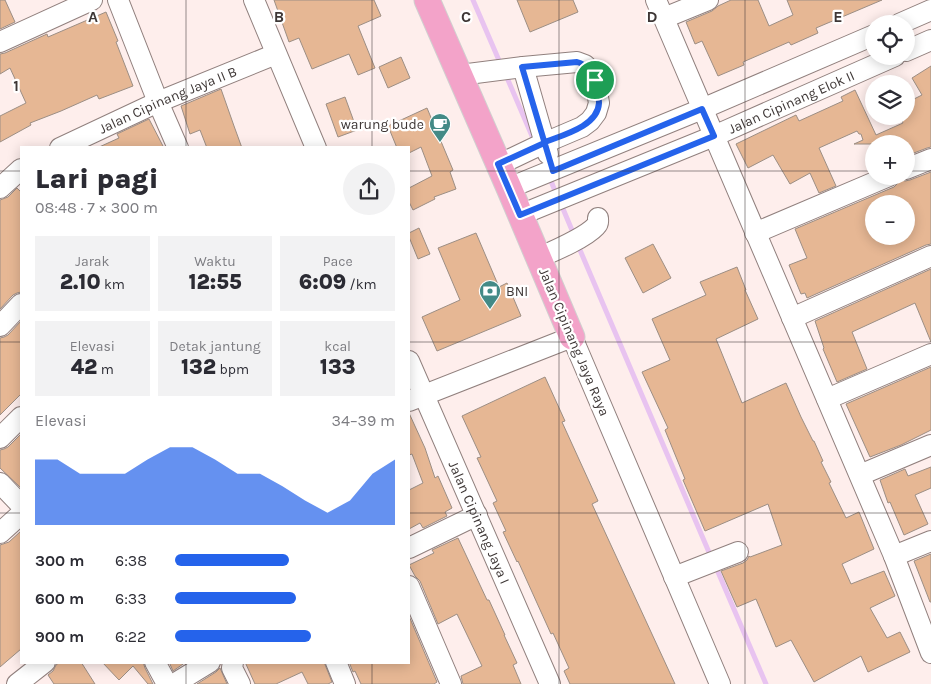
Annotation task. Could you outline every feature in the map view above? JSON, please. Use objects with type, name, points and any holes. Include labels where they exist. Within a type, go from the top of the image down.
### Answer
[{"type":"main road","name":"Jalan Cipinang Jaya Raya","points":[[427,0],[498,164],[513,186],[523,214],[547,254],[572,337]]},
{"type":"street","points":[[0,42],[92,0]]},
{"type":"street","points":[[118,0],[177,146]]},
{"type":"street","points":[[656,0],[860,475],[894,556],[931,653]]},
{"type":"street","points":[[664,18],[708,0]]},
{"type":"street","points":[[256,1],[315,146]]},
{"type":"street","points":[[915,16],[929,9]]},
{"type":"street","name":"Jalan Cipinang Elok II","points":[[513,186],[702,109],[865,39]]},
{"type":"street","points":[[915,47],[931,40]]},
{"type":"street","name":"Jalan Cipinang Jaya II B","points":[[64,146],[158,102],[276,54]]},
{"type":"street","points":[[460,75],[577,62],[585,65],[592,72],[599,103],[596,113],[590,121],[582,127],[498,164]]},
{"type":"street","name":"Jalan Cipinang Elok II","points":[[523,214],[714,136],[875,65]]},
{"type":"street","points":[[510,69],[551,172]]},
{"type":"street","points":[[915,165],[931,159]]},
{"type":"street","points":[[0,188],[20,170]]},
{"type":"street","points":[[756,232],[868,185]]},
{"type":"street","points":[[547,254],[595,227],[598,223],[598,218]]},
{"type":"street","points":[[792,318],[931,256]]},
{"type":"street","points":[[0,326],[20,305]]},
{"type":"street","points":[[416,398],[572,337]]},
{"type":"street","name":"Jalan Cipinang Jaya Raya","points":[[572,337],[720,684]]},
{"type":"street","points":[[827,399],[931,354]]},
{"type":"street","name":"Jalan Cipinang Jaya I","points":[[410,366],[416,398],[477,515],[550,684]]},
{"type":"street","points":[[0,438],[20,418]]},
{"type":"street","points":[[860,475],[931,445]]},
{"type":"street","points":[[0,484],[20,503]]},
{"type":"street","points":[[0,533],[20,515]]},
{"type":"street","points":[[410,548],[477,515]]},
{"type":"street","points":[[894,556],[931,541]]},
{"type":"street","points":[[674,576],[723,558]]},
{"type":"street","points":[[410,588],[451,684]]},
{"type":"street","points":[[18,684],[43,664]]},
{"type":"street","points":[[156,664],[167,684]]},
{"type":"street","points":[[174,684],[207,664]]},
{"type":"street","points":[[233,664],[232,668],[240,684]]},
{"type":"street","points":[[337,664],[346,684]]},
{"type":"building","points":[[0,0],[5,0],[15,22],[0,29]]},
{"type":"building","points":[[274,0],[374,0],[381,16],[358,26],[375,68],[358,75],[349,54],[312,69],[299,38],[289,42]]},
{"type":"building","points":[[517,0],[573,0],[578,12],[530,32]]},
{"type":"building","points":[[731,0],[758,0],[769,26],[793,15],[787,0],[882,0],[816,28],[818,33],[791,45],[789,42],[743,62],[744,65],[718,76],[702,41],[695,44],[686,22],[712,11]]},
{"type":"building","points":[[106,12],[133,86],[99,99],[97,95],[30,123],[31,125],[0,142],[0,116],[26,103],[10,68],[0,74],[0,54],[47,34],[48,37]]},
{"type":"building","points":[[401,57],[410,78],[388,88],[379,67]]},
{"type":"building","points":[[931,66],[931,147],[915,153],[915,135],[876,135],[898,125],[915,125],[915,98],[922,95],[915,83],[915,76]]},
{"type":"building","points":[[221,89],[241,146],[206,146],[200,130],[190,134],[181,106]]},
{"type":"building","points":[[855,90],[865,111],[865,125],[871,125],[876,135],[865,135],[865,144],[854,144],[863,140],[861,134],[857,131],[819,148],[836,186],[819,193],[810,173],[790,184],[773,155],[748,168],[736,144],[796,115],[799,121],[843,101],[841,97]]},
{"type":"building","points":[[345,97],[357,130],[338,137],[326,104]]},
{"type":"building","points":[[427,108],[453,170],[450,172],[456,189],[434,197],[435,199],[413,210],[410,204],[410,187],[432,176],[421,147],[410,152],[410,146],[396,146],[388,126]]},
{"type":"building","points":[[149,119],[163,146],[101,146],[119,138],[117,134]]},
{"type":"building","points":[[931,172],[931,244],[807,298],[805,293],[801,294],[789,265],[807,258],[795,229],[865,199],[865,245],[915,245],[915,195],[875,195],[896,185],[915,185],[915,178]]},
{"type":"building","points":[[17,188],[20,191],[20,292],[13,295],[0,309],[0,200],[8,197]]},
{"type":"building","points":[[419,228],[430,254],[418,259],[410,239],[410,232]]},
{"type":"building","points":[[476,233],[499,287],[507,283],[521,316],[437,351],[422,317],[460,300],[438,248]]},
{"type":"building","points":[[653,244],[671,278],[643,293],[625,258]]},
{"type":"building","points":[[737,267],[758,319],[716,339],[742,403],[786,383],[823,461],[821,462],[831,482],[829,483],[846,518],[859,512],[874,549],[842,564],[851,584],[884,571],[895,596],[870,608],[887,638],[900,632],[910,652],[868,672],[861,656],[814,682],[791,640],[776,647],[756,599],[737,607],[721,571],[743,563],[749,556],[782,545],[768,504],[705,531],[683,480],[685,479],[665,430],[668,428],[642,372],[670,360],[652,319],[706,295],[700,282]]},
{"type":"building","points":[[931,269],[931,342],[915,303],[852,332],[867,369],[837,382],[823,349],[815,321]]},
{"type":"building","points":[[20,322],[20,395],[0,415],[0,338],[8,335]]},
{"type":"building","points":[[931,367],[931,430],[901,445],[870,457],[846,404]]},
{"type":"building","points":[[545,377],[565,421],[562,422],[598,501],[592,504],[675,684],[570,684],[564,671],[569,668],[503,532],[506,531],[493,503],[497,501],[477,458],[481,457],[462,416]]},
{"type":"building","points":[[410,415],[425,448],[435,478],[438,476],[452,508],[445,512],[447,516],[423,528],[420,523],[410,528],[410,490],[423,483],[412,454],[410,455]]},
{"type":"building","points":[[20,435],[20,487],[0,468],[0,450],[8,447]]},
{"type":"building","points":[[931,467],[931,488],[915,495],[928,524],[904,535],[890,502],[888,503],[880,480],[905,469],[908,476]]},
{"type":"building","points":[[20,532],[20,650],[0,667],[0,545],[9,542]]},
{"type":"building","points":[[458,538],[505,635],[517,663],[513,665],[521,684],[463,684],[461,676],[482,666],[457,614],[438,624],[420,581],[410,567],[410,565],[434,553],[432,550]]},
{"type":"building","points":[[931,554],[931,602],[930,602],[914,561]]},
{"type":"building","points":[[410,618],[437,682],[434,684],[361,684],[355,671],[353,672],[350,664],[410,664]]},
{"type":"building","points":[[82,664],[95,684],[54,684],[48,675],[56,665]]},
{"type":"building","points":[[104,664],[144,664],[153,684],[148,684],[133,666],[119,680]]},
{"type":"building","points":[[170,664],[183,664],[173,671]]},
{"type":"building","points":[[246,664],[325,664],[332,682],[328,684],[308,684],[302,672],[276,684],[255,684]]},
{"type":"building","points":[[220,668],[227,684],[197,684],[216,672]]},
{"type":"waterway","points":[[473,0],[501,65]]},
{"type":"waterway","points":[[505,73],[535,143]]},
{"type":"waterway","points":[[549,176],[557,196]]},
{"type":"waterway","points":[[561,204],[574,235]]},
{"type":"waterway","points":[[577,243],[711,557]]},
{"type":"waterway","points":[[715,565],[766,684]]},
{"type":"place","name":"warung bude","points":[[440,143]]},
{"type":"place","name":"BNI","points":[[490,310]]},
{"type":"route","points":[[595,80],[592,72],[585,65],[577,62],[522,67],[545,142],[553,171],[702,109],[714,136],[520,215],[498,164],[545,142],[582,127],[590,121],[596,113],[599,103],[595,80]]}]
